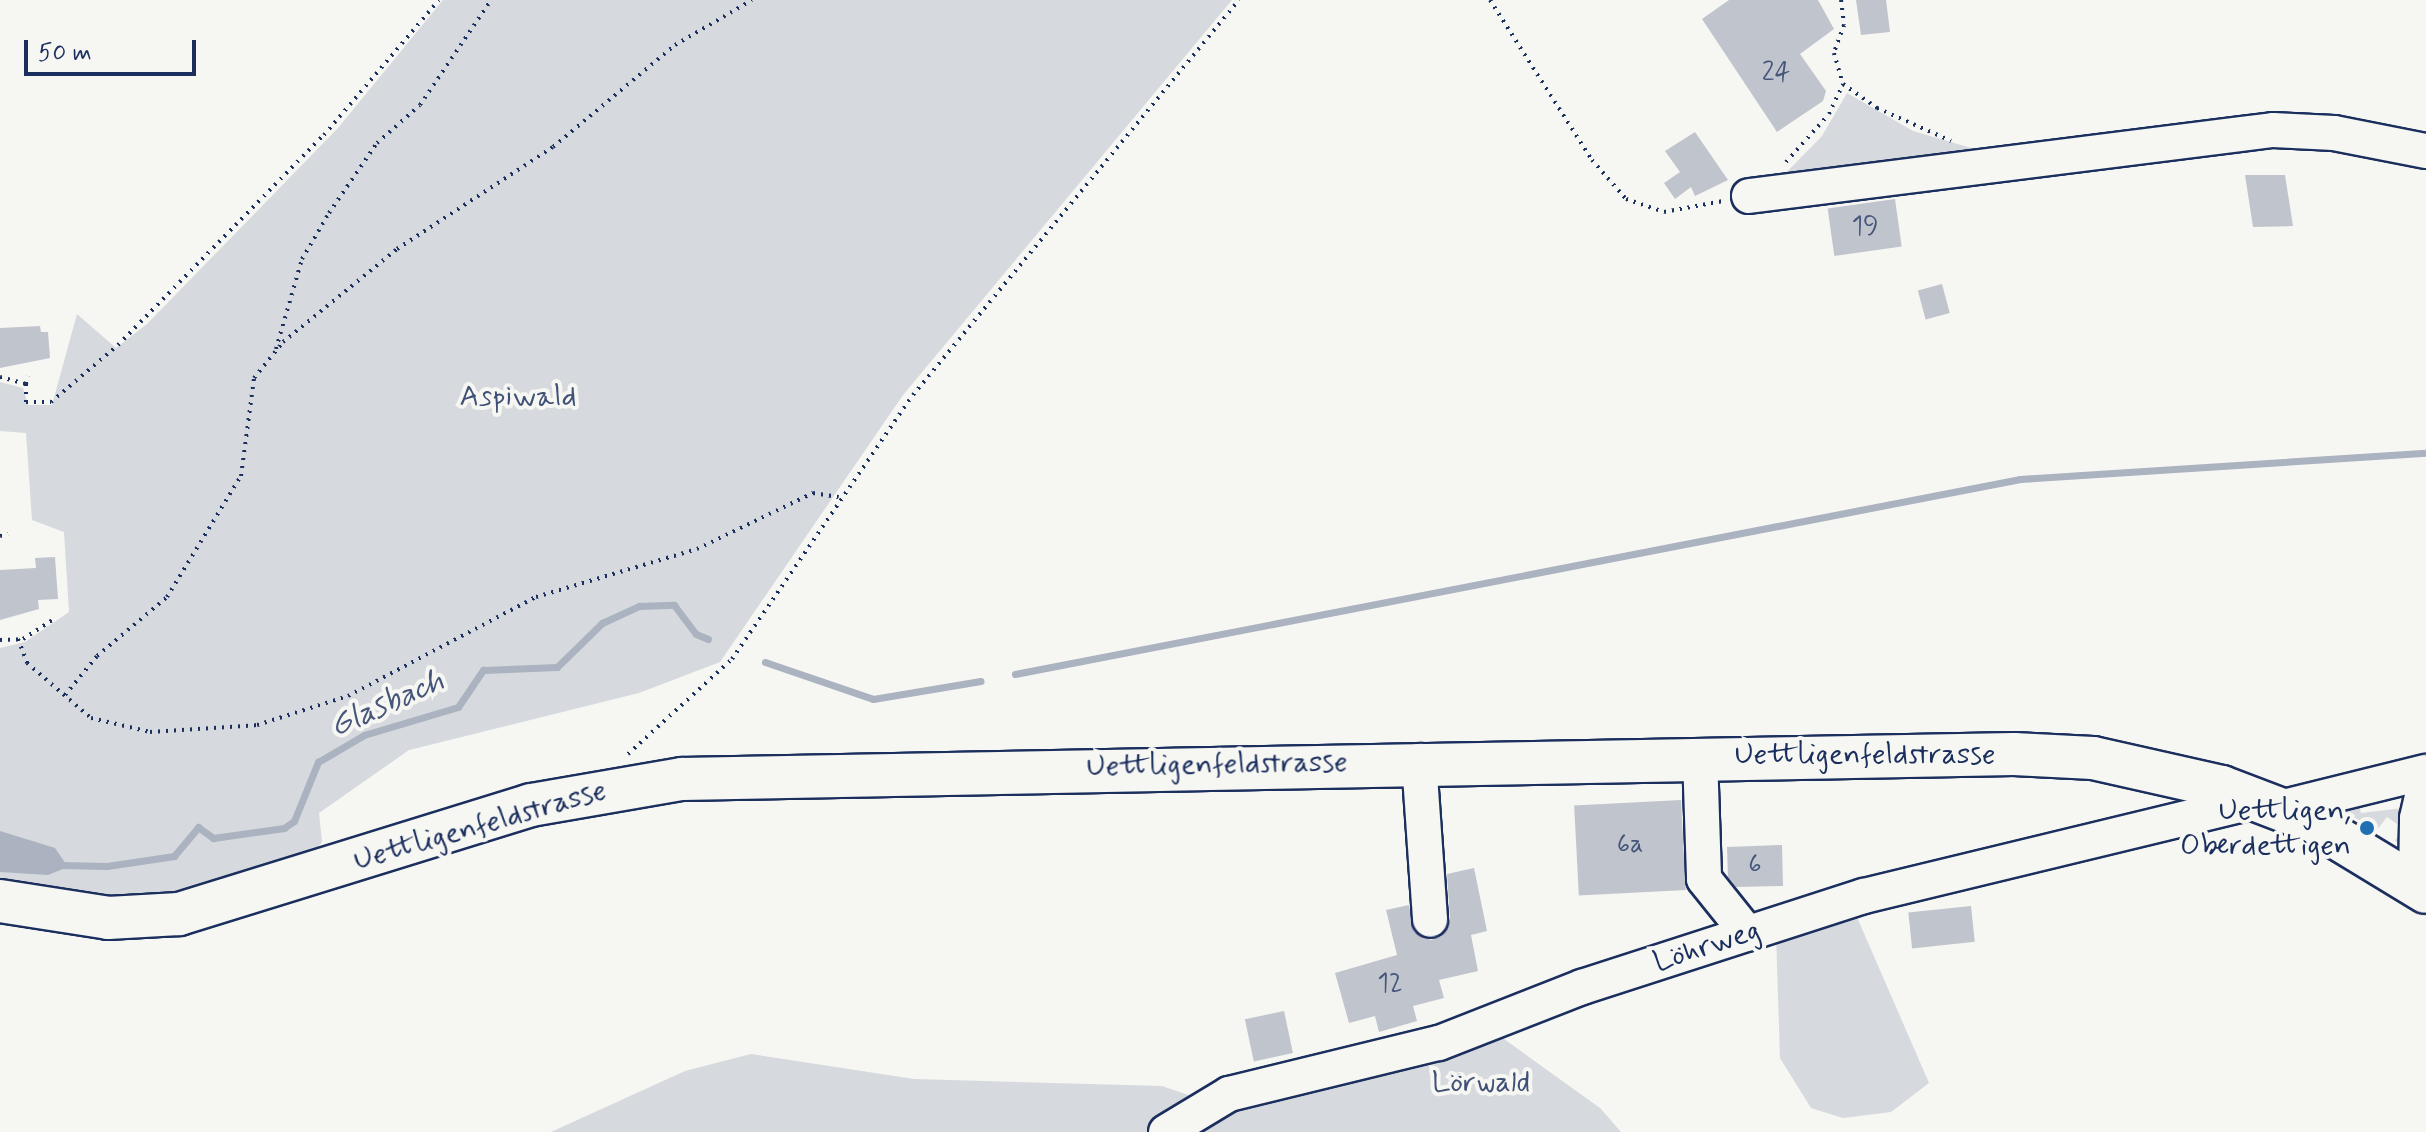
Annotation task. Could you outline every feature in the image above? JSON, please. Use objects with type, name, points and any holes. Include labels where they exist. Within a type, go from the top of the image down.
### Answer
[{"type":"main road","name":"Uettligenfeldstrasse","points":[[0,901],[108,918],[179,914],[584,792],[777,773],[1700,756],[2093,758],[2271,804],[2421,888]]},
{"type":"street","points":[[1749,196],[2273,130],[2334,133],[2426,151]]},
{"type":"street","points":[[1700,756],[1704,879],[1748,934]]},
{"type":"street","points":[[1419,761],[1430,920]]},
{"type":"street","name":"Löhrweg","points":[[1166,1132],[1229,1094],[1439,1043],[1864,896],[2426,772]]},
{"type":"street","points":[[2421,888],[2417,818],[2426,779]]},
{"type":"path","points":[[28,376],[26,402],[40,404],[61,398],[324,135],[439,0]]},
{"type":"path","points":[[275,351],[302,259],[329,213],[377,143],[420,105],[491,0]]},
{"type":"path","points":[[65,695],[97,656],[167,597],[241,476],[254,378],[275,351],[397,249],[553,147],[675,45],[752,0]]},
{"type":"path","points":[[584,792],[732,659],[839,497],[913,395],[1239,0]]},
{"type":"path","points":[[1490,0],[1592,160],[1626,199],[1664,212],[1749,196],[1800,150],[1843,84]]},
{"type":"path","points":[[1841,0],[1844,25],[1834,53],[1843,84],[1877,108],[1955,142]]},
{"type":"path","points":[[0,377],[26,384]]},
{"type":"path","points":[[18,639],[27,663],[91,718],[150,732],[282,720],[348,696],[536,597],[697,549],[813,493],[839,497]]},
{"type":"path","points":[[0,536],[8,534]]},
{"type":"path","points":[[0,640],[18,639],[55,618]]},
{"type":"green space","name":"Aspiwald","points":[[443,0],[1232,0],[903,395],[720,662],[639,693],[409,750],[319,813],[322,842],[308,860],[157,905],[0,889],[0,648],[25,642],[69,612],[64,532],[32,520],[26,433],[0,431],[0,382],[23,388],[28,405],[52,405],[77,314],[116,348],[147,324],[338,128]]},
{"type":"green space","points":[[1847,93],[1913,131],[2002,157],[1780,179],[1822,136]]},
{"type":"green space","points":[[2403,791],[2407,792],[2403,846],[2395,841],[2403,828],[2387,817],[2377,830],[2334,806],[2358,800],[2361,813],[2404,808]]},
{"type":"green space","points":[[1853,908],[1929,1083],[1891,1112],[1843,1118],[1811,1108],[1780,1058],[1776,933]]},
{"type":"green space","name":"Lörwald","points":[[1490,1029],[1600,1108],[1621,1132],[551,1132],[685,1071],[751,1054],[914,1079],[1162,1086],[1200,1099]]},
{"type":"shaded area","points":[[0,831],[55,848],[68,867],[48,875],[0,872]]},
{"type":"building","points":[[1729,0],[1818,0],[1834,29],[1800,54],[1826,91],[1823,101],[1777,132],[1702,19]]},
{"type":"building","points":[[1856,0],[1886,0],[1890,32],[1861,35]]},
{"type":"building","points":[[1695,132],[1728,180],[1695,196],[1691,187],[1675,199],[1664,183],[1680,172],[1665,151]]},
{"type":"building","points":[[2245,175],[2285,175],[2293,226],[2253,227]]},
{"type":"building","points":[[1895,199],[1902,247],[1834,256],[1828,208]]},
{"type":"building","points":[[1942,284],[1950,313],[1926,319],[1918,290]]},
{"type":"building","points":[[40,326],[41,332],[48,332],[50,358],[0,368],[0,328]]},
{"type":"building","points":[[55,557],[58,599],[38,600],[39,609],[0,620],[0,570],[36,568],[35,558]]},
{"type":"building","points":[[1681,800],[1686,890],[1579,895],[1574,806]]},
{"type":"building","points":[[1782,845],[1783,886],[1736,887],[1728,877],[1727,847]]},
{"type":"building","points":[[1474,868],[1487,931],[1471,935],[1478,971],[1439,980],[1444,998],[1413,1006],[1417,1021],[1379,1032],[1375,1016],[1349,1023],[1335,973],[1397,955],[1386,910],[1409,905],[1414,932],[1431,940],[1442,936],[1450,919],[1447,874]]},
{"type":"building","points":[[1971,906],[1975,942],[1912,948],[1908,913]]},
{"type":"building","points":[[1284,1011],[1293,1053],[1254,1061],[1245,1019]]},
{"type":"waterway","points":[[1015,674],[2020,479],[2426,453]]},
{"type":"waterway","name":"Glasbach","points":[[59,865],[107,866],[174,856],[198,827],[213,838],[284,828],[294,821],[318,762],[364,735],[458,707],[483,670],[557,667],[602,623],[639,606],[674,605],[696,634],[708,639]]},
{"type":"waterway","points":[[765,662],[873,699],[980,681]]},
{"type":"place","name":"Uettligen, Oberdettigen","points":[[2367,828]]}]
